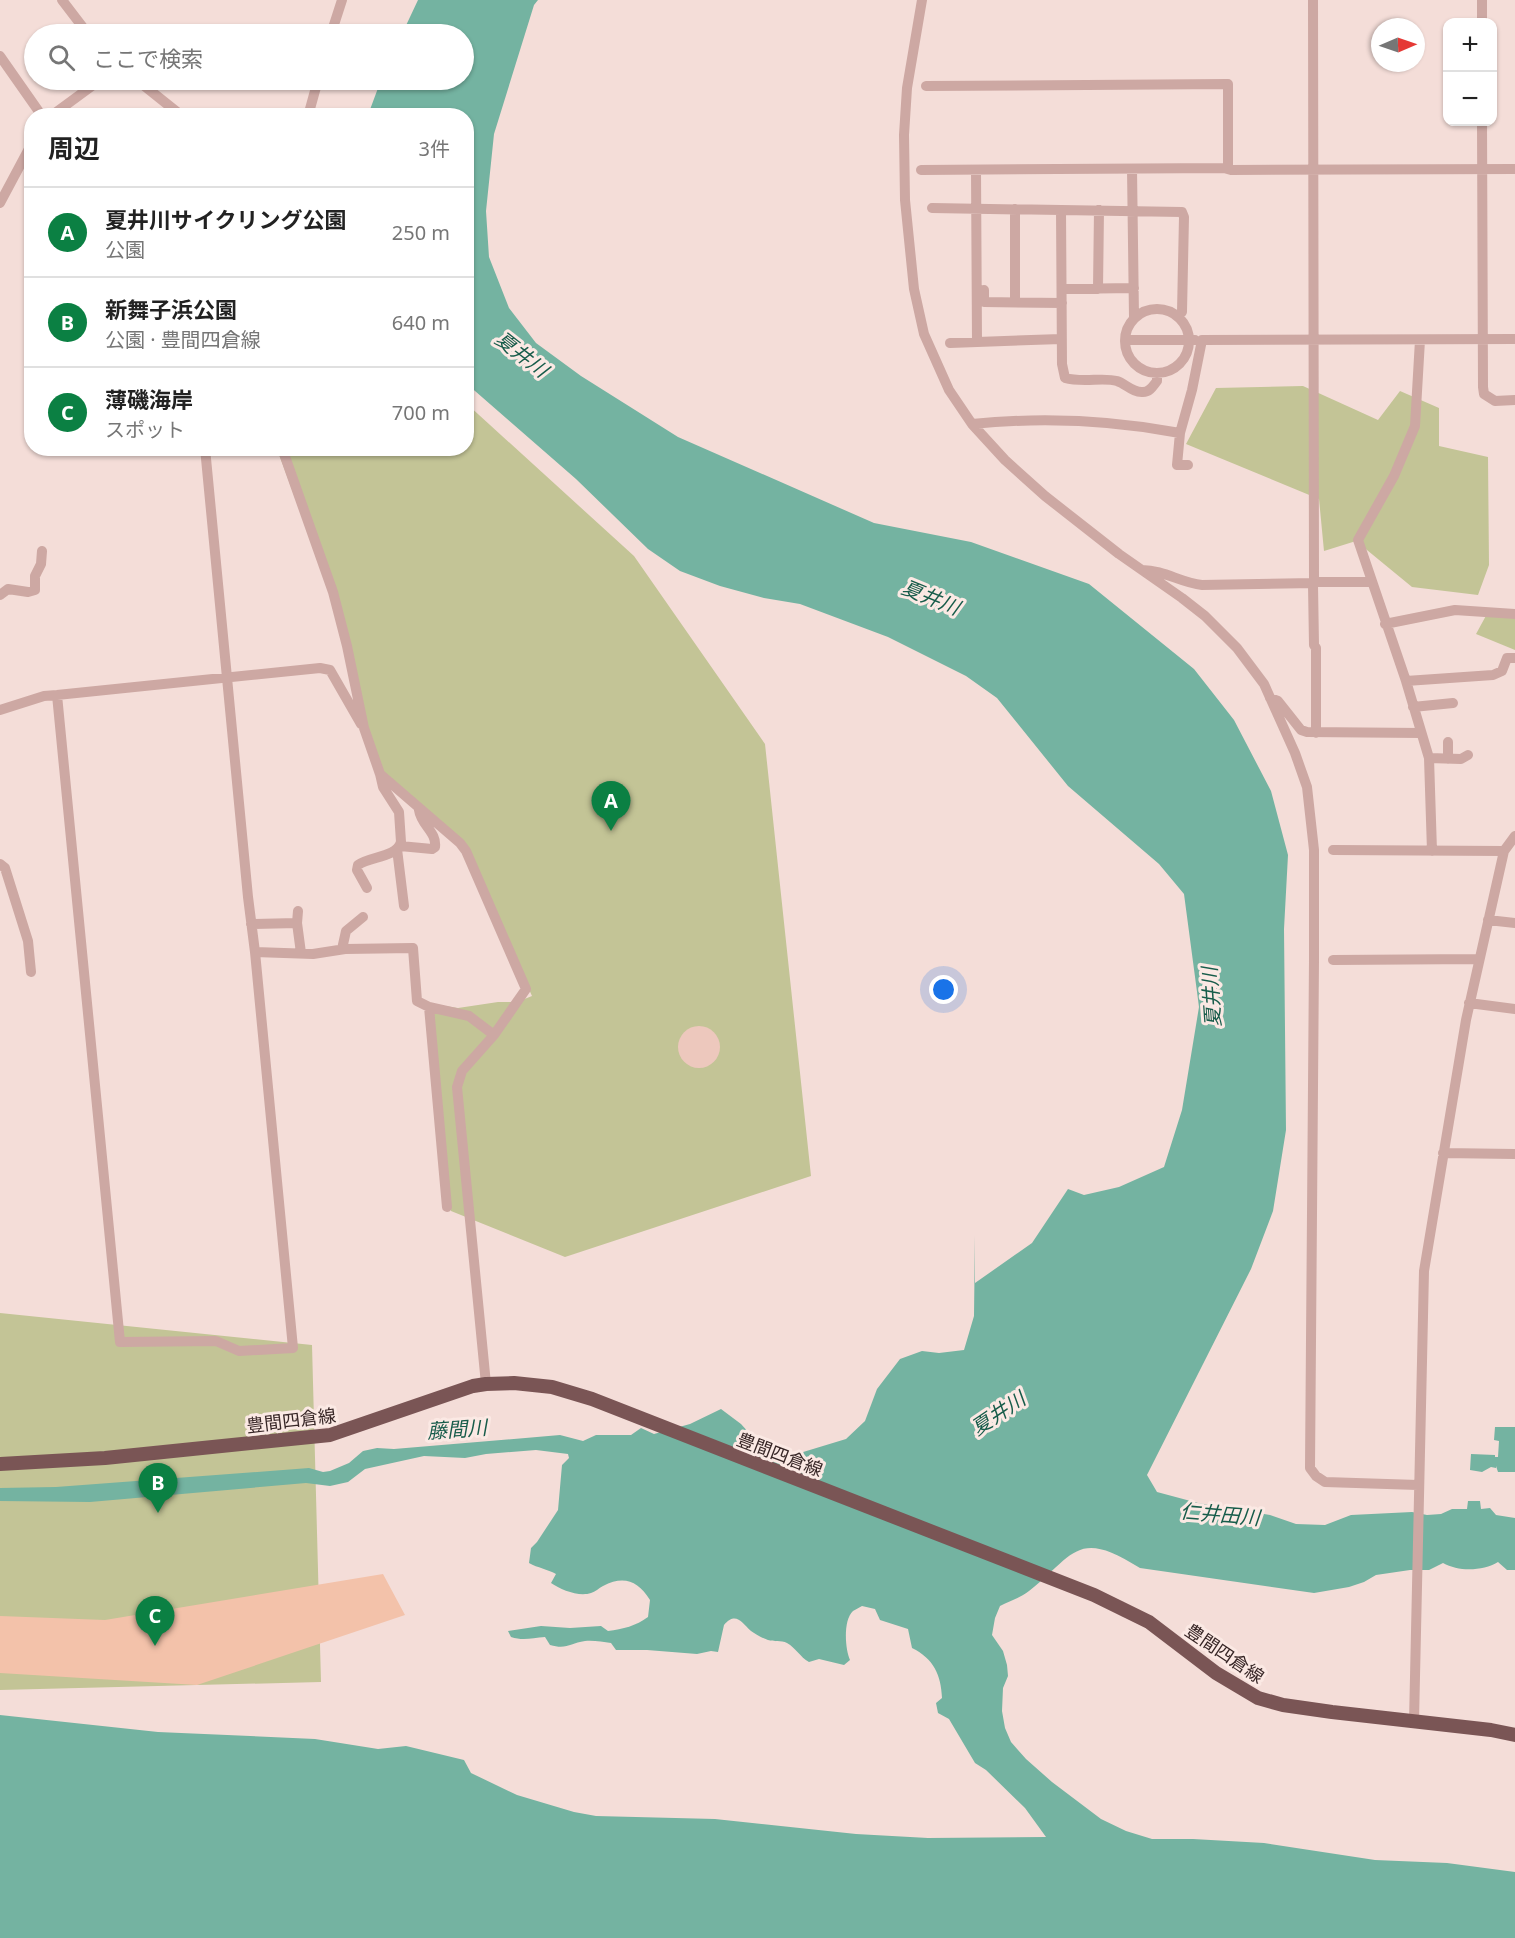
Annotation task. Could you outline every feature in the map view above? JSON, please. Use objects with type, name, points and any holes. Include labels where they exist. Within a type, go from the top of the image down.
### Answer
[{"type":"main road","name":"豊間四倉線","points":[[0,1464],[105,1458],[330,1435],[473,1386],[514,1383],[552,1387],[592,1399],[1072,1587],[1149,1622],[1216,1673],[1258,1698],[1283,1705],[1491,1730],[1515,1735]]},
{"type":"street","points":[[62,0],[80,24]]},
{"type":"street","points":[[334,24],[342,0]]},
{"type":"street","points":[[922,0],[907,88],[904,135],[905,200],[914,289],[924,334],[949,390],[972,424],[1005,460],[1045,496],[1205,616],[1237,648],[1264,684],[1295,753],[1307,788],[1314,850],[1310,1468],[1325,1482],[1418,1485]]},
{"type":"street","points":[[1312,0],[1316,733]]},
{"type":"street","points":[[1482,0],[1482,18]]},
{"type":"street","points":[[0,56],[36,108]]},
{"type":"street","points":[[926,86],[1228,84],[1228,169]]},
{"type":"street","points":[[62,108],[86,90]]},
{"type":"street","points":[[150,90],[172,108]]},
{"type":"street","points":[[310,108],[315,90]]},
{"type":"street","points":[[1482,126],[1484,394],[1495,401],[1515,400]]},
{"type":"street","points":[[0,203],[24,158]]},
{"type":"street","points":[[1132,169],[1134,317]]},
{"type":"street","points":[[921,170],[1515,169]]},
{"type":"street","points":[[976,170],[984,302],[1062,303]]},
{"type":"street","points":[[932,208],[1178,210],[1184,214],[1182,312],[1178,316]]},
{"type":"street","points":[[976,341],[980,209]]},
{"type":"street","points":[[1015,209],[1015,302]]},
{"type":"street","points":[[1061,210],[1061,339],[1065,378],[1086,382],[1114,380],[1141,393],[1148,391],[1157,381],[1157,373]]},
{"type":"street","points":[[1098,289],[1099,210]]},
{"type":"street","points":[[1062,289],[1134,288]]},
{"type":"street","points":[[1161,308],[1178,316],[1188,331],[1189,340],[1187,352],[1180,363],[1170,370],[1157,373],[1147,372],[1138,367],[1126,350],[1125,340],[1129,324],[1134,317],[1142,312],[1161,308]]},
{"type":"street","points":[[950,343],[1061,339]]},
{"type":"street","points":[[1125,340],[1515,339]]},
{"type":"street","points":[[1188,465],[1177,465],[1180,433],[1202,340]]},
{"type":"street","points":[[1420,340],[1415,426],[1394,476],[1358,540],[1370,582],[1406,681],[1429,758],[1432,851]]},
{"type":"street","points":[[972,424],[1018,419],[1061,420],[1134,424],[1180,433]]},
{"type":"street","points":[[57,694],[120,1342],[216,1341],[239,1351],[293,1348],[206,456]]},
{"type":"street","points":[[284,456],[333,592],[364,728],[383,787],[399,812],[401,822],[399,848],[404,906]]},
{"type":"street","points":[[0,595],[8,589],[30,592],[35,590],[35,576],[41,564],[42,551]]},
{"type":"street","points":[[1142,570],[1160,571],[1189,584],[1202,585],[1370,582]]},
{"type":"street","points":[[1385,624],[1455,610],[1515,614]]},
{"type":"street","points":[[1406,681],[1493,675],[1502,671],[1507,658],[1515,658]]},
{"type":"street","points":[[0,710],[57,694],[227,676],[326,669],[330,670],[364,728]]},
{"type":"street","points":[[1270,698],[1278,700],[1301,730],[1316,733],[1421,733]]},
{"type":"street","points":[[1413,706],[1453,703]]},
{"type":"street","points":[[1448,742],[1448,759]]},
{"type":"street","points":[[1429,758],[1461,759],[1468,755]]},
{"type":"street","points":[[380,774],[400,789],[419,810],[454,836],[466,851],[526,989],[494,1035],[462,1071],[457,1087],[486,1384]]},
{"type":"street","points":[[367,888],[357,870],[358,865],[364,861],[399,848],[432,849],[435,847],[436,839],[422,819],[419,810]]},
{"type":"street","points":[[1333,850],[1432,851],[1511,844],[1488,920],[1470,1003],[1424,1271],[1414,1722]]},
{"type":"street","points":[[0,864],[4,868],[24,927],[28,941],[31,972]]},
{"type":"street","points":[[251,924],[297,917],[301,953]]},
{"type":"street","points":[[342,949],[346,931],[363,917]]},
{"type":"street","points":[[1488,920],[1515,923]]},
{"type":"street","points":[[255,952],[327,953],[342,949],[413,948],[417,1001],[429,1007],[469,1016],[494,1035]]},
{"type":"street","points":[[1333,960],[1479,959]]},
{"type":"street","points":[[1470,1003],[1515,1009]]},
{"type":"street","points":[[429,1007],[447,1207]]},
{"type":"street","points":[[1443,1153],[1515,1154]]},
{"type":"shaded area","points":[[1303,386],[1378,420],[1400,391],[1439,408],[1439,446],[1488,457],[1489,565],[1478,595],[1412,587],[1356,541],[1324,551],[1319,499],[1186,444],[1216,388]]},
{"type":"shaded area","points":[[474,410],[634,556],[765,744],[811,1176],[565,1257],[451,1211],[432,1004],[458,1008],[498,1002],[517,1002],[532,996],[466,851],[380,778],[331,595],[280,456],[474,456]]},
{"type":"shaded area","points":[[1488,612],[1515,616],[1515,650],[1476,634]]},
{"type":"shaded area","points":[[699,1026],[707,1027],[714,1032],[719,1039],[719,1055],[714,1062],[707,1067],[699,1068],[691,1067],[684,1062],[679,1055],[678,1047],[679,1039],[684,1032],[691,1027]]},
{"type":"shaded area","points":[[0,1313],[312,1345],[321,1682],[0,1690]]},
{"type":"sand","points":[[383,1574],[405,1615],[197,1685],[0,1673],[0,1616],[105,1620]]},
{"type":"water","points":[[418,0],[538,0],[534,5],[494,134],[486,211],[489,257],[509,308],[536,343],[581,376],[678,437],[874,523],[971,542],[1089,584],[1194,669],[1234,720],[1271,791],[1288,855],[1284,929],[1286,1130],[1273,1211],[1251,1269],[1147,1475],[1157,1492],[1198,1503],[1270,1515],[1296,1524],[1325,1525],[1351,1515],[1412,1512],[1427,1515],[1441,1514],[1452,1509],[1467,1509],[1468,1501],[1480,1501],[1481,1509],[1490,1508],[1496,1515],[1515,1518],[1515,1570],[1507,1570],[1498,1562],[1471,1569],[1456,1568],[1443,1563],[1429,1570],[1376,1575],[1349,1587],[1314,1593],[1140,1568],[1103,1550],[1089,1548],[1078,1551],[1019,1598],[1000,1606],[995,1618],[992,1635],[1003,1651],[1008,1676],[1003,1688],[1002,1711],[1005,1728],[1011,1742],[1026,1759],[1101,1819],[1126,1831],[1152,1839],[1264,1843],[1375,1860],[1447,1863],[1515,1872],[1515,1938],[0,1938],[0,1715],[158,1732],[315,1739],[378,1749],[406,1746],[464,1760],[471,1773],[517,1795],[596,1816],[715,1819],[856,1834],[928,1838],[1046,1837],[1025,1808],[986,1770],[975,1763],[949,1719],[938,1713],[936,1703],[942,1698],[938,1675],[926,1657],[912,1648],[908,1629],[880,1620],[875,1609],[862,1606],[850,1615],[846,1635],[850,1660],[844,1665],[819,1659],[809,1662],[787,1643],[763,1638],[735,1619],[724,1625],[718,1652],[697,1654],[616,1650],[611,1643],[595,1641],[556,1646],[550,1645],[545,1637],[524,1639],[511,1637],[508,1631],[541,1626],[570,1628],[601,1626],[608,1631],[634,1625],[648,1617],[650,1600],[635,1584],[618,1581],[591,1593],[576,1593],[551,1583],[556,1574],[529,1563],[531,1548],[558,1510],[562,1465],[569,1458],[568,1454],[536,1450],[465,1458],[424,1456],[365,1469],[348,1482],[330,1486],[306,1483],[90,1502],[0,1501],[0,1488],[56,1487],[309,1468],[323,1472],[349,1463],[363,1451],[377,1448],[394,1449],[560,1435],[583,1441],[596,1435],[631,1435],[641,1428],[654,1434],[690,1424],[721,1409],[741,1424],[759,1444],[772,1454],[790,1456],[846,1439],[865,1421],[877,1389],[900,1359],[922,1351],[939,1353],[964,1350],[974,1316],[975,1235],[975,1283],[1032,1243],[1068,1189],[1084,1195],[1119,1187],[1164,1167],[1182,1110],[1199,1007],[1184,894],[1159,864],[1068,786],[997,698],[966,676],[888,637],[800,604],[764,598],[720,586],[680,571],[648,549],[576,479],[474,390],[474,108],[371,108],[377,90],[474,90],[474,24],[407,24]]},
{"type":"water","points":[[1495,1427],[1515,1427],[1515,1472],[1498,1472],[1496,1466],[1496,1468],[1491,1467],[1482,1472],[1470,1470],[1471,1454],[1498,1457],[1499,1441],[1494,1440]]},
{"type":"place","name":"夏井川サイクリング公園","points":[[611,831]]},
{"type":"place","name":"新舞子浜公園","points":[[158,1513]]},
{"type":"place","name":"薄磯海岸","points":[[155,1646]]},
{"type":"water label","name":"夏井川","points":[[522,354]]},
{"type":"water label","name":"夏井川","points":[[931,597]]},
{"type":"water label","name":"夏井川","points":[[1211,997]]},
{"type":"water label","name":"夏井川","points":[[998,1413]]},
{"type":"water label","name":"藤間川","points":[[457,1429]]},
{"type":"water label","name":"仁井田川","points":[[1220,1514]]}]
